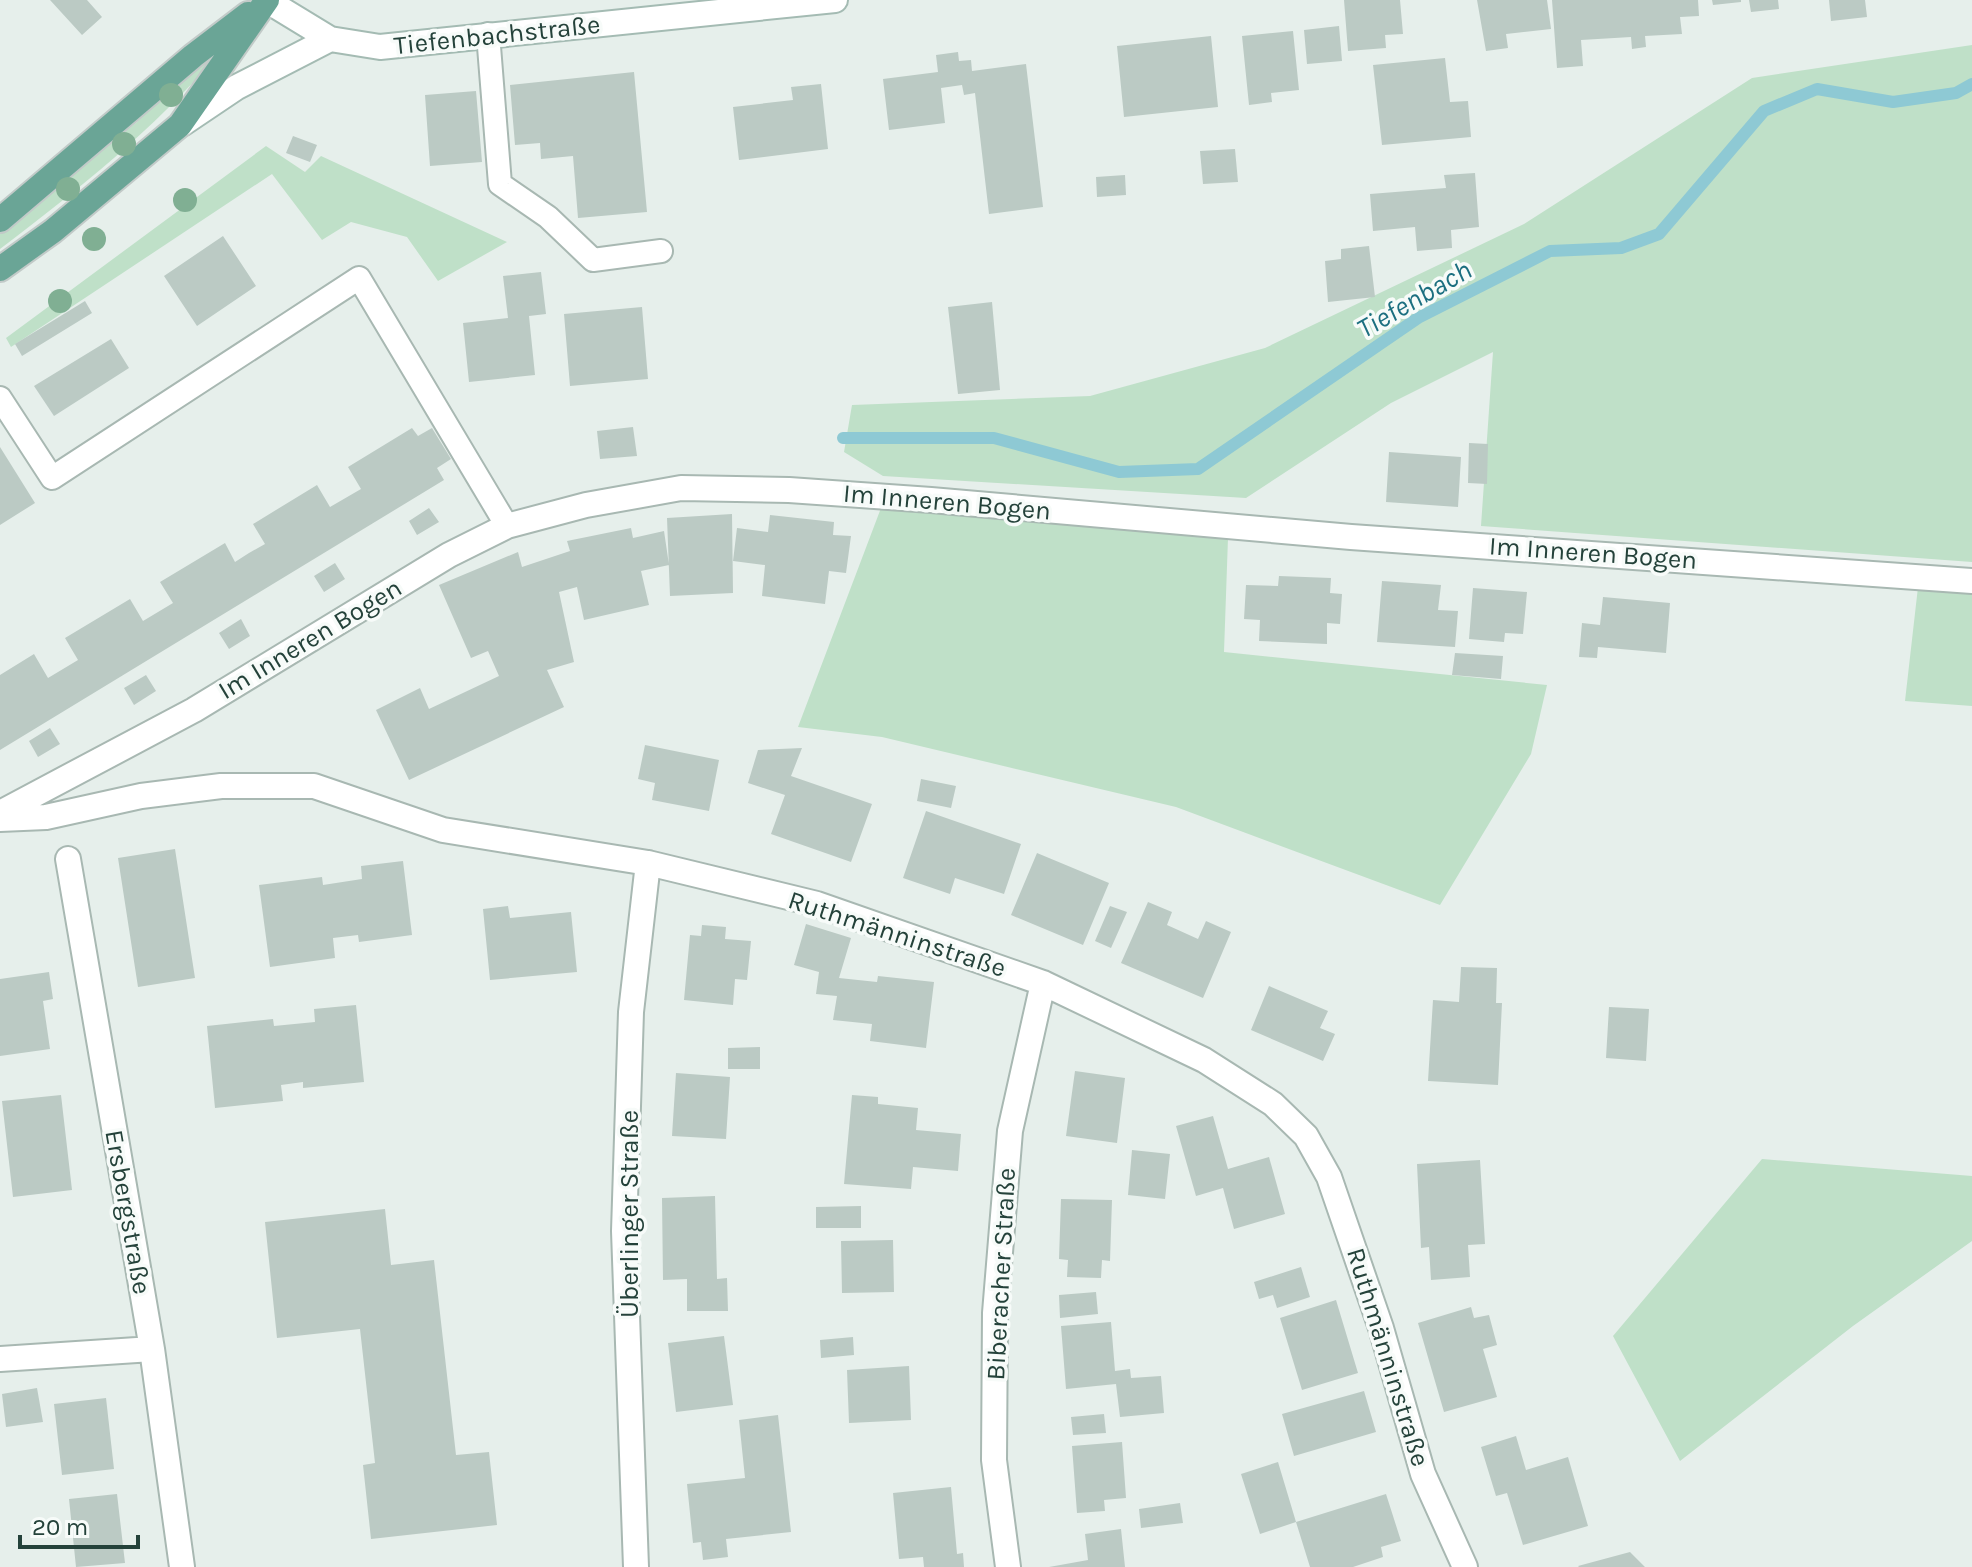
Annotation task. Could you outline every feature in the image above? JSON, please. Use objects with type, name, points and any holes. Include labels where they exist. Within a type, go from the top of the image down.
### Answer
[{"type":"main road","points":[[0,269],[53,231],[180,125],[266,0]]},
{"type":"main road","points":[[0,220],[193,56],[266,0]]},
{"type":"street","name":"Tiefenbachstraße","points":[[266,0],[330,39],[380,47],[777,3],[835,0]]},
{"type":"street","points":[[180,125],[237,87],[330,39]]},
{"type":"street","name":"Im Inneren Bogen","points":[[0,816],[194,710],[449,555],[507,526],[586,505],[681,488],[789,490],[1335,535],[1972,581]]},
{"type":"street","name":"Ruthmänninstraße","points":[[0,816],[46,817],[154,794],[221,786],[314,786],[443,830],[648,863],[817,904],[1043,983],[1204,1060],[1273,1104],[1306,1136],[1329,1177],[1345,1217],[1423,1474],[1465,1567]]},
{"type":"street","name":"Ersbergstraße","points":[[68,859],[152,1349],[182,1567]]},
{"type":"street","name":"Überlinger Straße","points":[[636,1567],[624,1231],[631,1012],[648,863]]},
{"type":"street","name":"Biberacher Straße","points":[[1008,1567],[994,1460],[995,1313],[1010,1131],[1043,983]]},
{"type":"street","points":[[0,1359],[152,1349]]},
{"type":"lane","points":[[488,34],[500,184],[548,217],[593,260],[661,251]]},
{"type":"lane","points":[[0,398],[52,478],[359,278],[507,526]]},
{"type":"green space","points":[[1972,45],[1972,562],[1481,526],[1493,352],[1391,403],[1246,498],[883,476],[844,452],[852,405],[1090,396],[1265,348],[1524,224],[1752,78]]},
{"type":"green space","points":[[207,50],[217,56],[141,134],[86,182],[0,249],[0,234],[137,122]]},
{"type":"green space","points":[[266,146],[305,172],[321,156],[507,242],[438,281],[407,237],[351,222],[322,240],[272,174],[11,347],[6,338]]},
{"type":"green space","points":[[881,508],[1228,538],[1224,652],[1547,685],[1531,754],[1440,905],[1176,807],[882,737],[798,727]]},
{"type":"green space","points":[[1918,587],[1972,591],[1972,706],[1905,701]]},
{"type":"green space","points":[[1762,1159],[1972,1176],[1972,1241],[1853,1326],[1680,1461],[1613,1336]]},
{"type":"building","points":[[50,0],[87,0],[102,17],[82,35]]},
{"type":"building","points":[[1344,0],[1400,0],[1403,34],[1385,35],[1386,48],[1348,51]]},
{"type":"building","points":[[1477,0],[1547,0],[1551,29],[1506,34],[1508,48],[1486,51]]},
{"type":"building","points":[[1552,0],[1698,0],[1699,16],[1680,17],[1682,34],[1645,36],[1646,47],[1632,49],[1631,37],[1581,40],[1583,66],[1557,68]]},
{"type":"building","points":[[1712,0],[1741,0],[1741,2],[1713,5]]},
{"type":"building","points":[[1749,0],[1778,0],[1779,9],[1751,12]]},
{"type":"building","points":[[1829,0],[1865,0],[1867,17],[1831,21]]},
{"type":"building","points":[[1339,26],[1342,61],[1307,64],[1304,30]]},
{"type":"building","points":[[1293,31],[1299,90],[1271,93],[1272,102],[1249,105],[1242,36]]},
{"type":"building","points":[[1211,36],[1218,107],[1124,117],[1117,46]]},
{"type":"building","points":[[958,52],[959,61],[971,60],[972,71],[1026,64],[1043,207],[989,214],[975,93],[964,95],[962,85],[941,88],[945,123],[889,130],[883,79],[938,72],[936,55]]},
{"type":"building","points":[[1445,58],[1450,102],[1468,101],[1471,137],[1382,145],[1373,65]]},
{"type":"building","points":[[634,72],[647,212],[578,218],[573,156],[541,159],[540,143],[515,145],[510,85]]},
{"type":"building","points":[[821,84],[828,149],[739,160],[733,107],[793,100],[791,87]]},
{"type":"building","points":[[476,91],[482,162],[430,166],[425,95]]},
{"type":"building","points":[[293,136],[317,145],[310,162],[286,153]]},
{"type":"building","points":[[1235,149],[1238,182],[1203,184],[1200,151]]},
{"type":"building","points":[[1475,173],[1479,227],[1451,230],[1452,248],[1417,251],[1415,227],[1373,231],[1370,194],[1446,188],[1444,175]]},
{"type":"building","points":[[1125,175],[1126,195],[1097,197],[1096,177]]},
{"type":"building","points":[[223,236],[256,286],[197,326],[164,276]]},
{"type":"building","points":[[1369,246],[1375,297],[1328,302],[1325,261],[1341,259],[1341,249]]},
{"type":"building","points":[[541,272],[546,314],[529,316],[535,375],[469,382],[463,323],[508,318],[503,276]]},
{"type":"building","points":[[85,301],[92,313],[22,356],[15,344]]},
{"type":"building","points":[[992,302],[1000,390],[958,394],[948,307]]},
{"type":"building","points":[[642,307],[648,379],[570,386],[564,314]]},
{"type":"building","points":[[111,339],[129,368],[54,416],[34,386]]},
{"type":"building","points":[[633,427],[637,456],[600,459],[597,431]]},
{"type":"building","points":[[412,428],[418,436],[432,428],[451,459],[437,468],[444,480],[0,750],[0,675],[34,654],[48,678],[78,660],[65,638],[130,599],[143,621],[173,603],[160,582],[225,543],[235,562],[265,544],[253,524],[317,485],[330,507],[361,489],[348,467]]},
{"type":"building","points":[[1469,443],[1488,444],[1487,484],[1468,483]]},
{"type":"building","points":[[0,447],[35,503],[0,525]]},
{"type":"building","points":[[1389,452],[1461,457],[1458,507],[1386,502]]},
{"type":"building","points":[[429,508],[439,522],[417,535],[409,521]]},
{"type":"building","points":[[732,514],[733,593],[670,596],[667,518]]},
{"type":"building","points":[[770,515],[834,522],[833,535],[851,536],[846,573],[829,571],[825,604],[762,596],[765,565],[733,561],[737,528],[768,532]]},
{"type":"building","points":[[631,528],[633,538],[664,531],[669,565],[641,571],[649,605],[584,620],[577,587],[559,592],[574,662],[547,670],[564,707],[409,780],[376,710],[420,688],[429,709],[499,676],[488,651],[471,658],[439,585],[518,552],[522,567],[570,551],[567,541]]},
{"type":"building","points":[[335,563],[345,579],[324,592],[314,576]]},
{"type":"building","points":[[1279,576],[1331,578],[1330,593],[1342,594],[1340,624],[1327,623],[1327,644],[1259,641],[1260,620],[1244,619],[1246,585],[1278,586]]},
{"type":"building","points":[[1382,581],[1441,585],[1438,610],[1458,611],[1455,647],[1377,642]]},
{"type":"building","points":[[1473,588],[1527,592],[1523,634],[1505,633],[1504,642],[1469,639]]},
{"type":"building","points":[[1603,597],[1670,603],[1666,653],[1598,647],[1597,658],[1579,657],[1582,623],[1600,625]]},
{"type":"building","points":[[241,619],[250,636],[229,649],[219,633]]},
{"type":"building","points":[[1455,653],[1503,656],[1501,679],[1452,675]]},
{"type":"building","points":[[146,675],[156,691],[134,705],[124,688]]},
{"type":"building","points":[[50,728],[60,744],[38,757],[29,741]]},
{"type":"building","points":[[645,745],[719,760],[709,811],[652,800],[655,783],[638,779]]},
{"type":"building","points":[[802,748],[791,776],[872,804],[851,862],[771,834],[785,795],[748,783],[758,750]]},
{"type":"building","points":[[921,779],[956,786],[951,808],[917,801]]},
{"type":"building","points":[[926,811],[1021,844],[1004,894],[955,878],[950,894],[903,878]]},
{"type":"building","points":[[175,849],[195,978],[138,987],[118,858]]},
{"type":"building","points":[[1037,853],[1109,883],[1083,945],[1011,915]]},
{"type":"building","points":[[403,861],[412,935],[359,942],[358,935],[333,938],[335,958],[270,967],[259,885],[322,877],[323,885],[362,879],[361,866]]},
{"type":"building","points":[[1148,902],[1172,912],[1167,925],[1198,939],[1206,921],[1231,932],[1203,998],[1121,963]]},
{"type":"building","points":[[508,906],[510,918],[571,912],[577,972],[490,980],[483,909]]},
{"type":"building","points":[[1110,906],[1127,912],[1111,948],[1095,941]]},
{"type":"building","points":[[806,924],[851,938],[839,978],[877,982],[878,976],[934,982],[926,1048],[870,1041],[872,1024],[833,1020],[837,996],[816,994],[819,972],[794,965]]},
{"type":"building","points":[[702,925],[726,927],[725,939],[751,941],[747,980],[735,979],[733,1005],[684,1000],[690,935],[701,936]]},
{"type":"building","points":[[1461,967],[1497,968],[1496,1003],[1502,1003],[1498,1085],[1428,1081],[1433,1000],[1459,1002]]},
{"type":"building","points":[[49,972],[53,999],[43,1001],[50,1049],[0,1056],[0,979]]},
{"type":"building","points":[[1269,986],[1328,1011],[1320,1028],[1335,1034],[1323,1061],[1251,1030]]},
{"type":"building","points":[[356,1005],[364,1082],[303,1088],[303,1082],[281,1085],[283,1101],[215,1108],[207,1026],[273,1019],[274,1026],[315,1022],[314,1009]]},
{"type":"building","points":[[1609,1007],[1649,1009],[1646,1061],[1606,1058]]},
{"type":"building","points":[[760,1047],[760,1069],[728,1069],[728,1048]]},
{"type":"building","points":[[1075,1071],[1125,1078],[1117,1143],[1066,1136]]},
{"type":"building","points":[[676,1073],[730,1077],[726,1139],[672,1136]]},
{"type":"building","points":[[61,1095],[72,1190],[13,1197],[2,1101]]},
{"type":"building","points":[[852,1095],[878,1097],[878,1104],[918,1108],[916,1130],[961,1134],[958,1171],[913,1167],[911,1189],[844,1184]]},
{"type":"building","points":[[1213,1116],[1228,1169],[1269,1157],[1285,1214],[1234,1229],[1223,1188],[1196,1196],[1176,1126]]},
{"type":"building","points":[[1132,1150],[1170,1154],[1165,1199],[1128,1195]]},
{"type":"building","points":[[1480,1160],[1485,1244],[1468,1245],[1470,1277],[1431,1280],[1429,1247],[1421,1248],[1417,1164]]},
{"type":"building","points":[[715,1196],[717,1279],[727,1278],[728,1311],[687,1311],[687,1279],[663,1280],[662,1198]]},
{"type":"building","points":[[1061,1199],[1112,1200],[1110,1261],[1102,1260],[1101,1278],[1067,1277],[1068,1260],[1059,1259]]},
{"type":"building","points":[[861,1206],[861,1228],[816,1228],[816,1207]]},
{"type":"building","points":[[385,1209],[391,1265],[434,1260],[456,1455],[489,1452],[497,1525],[371,1539],[363,1465],[375,1463],[360,1329],[277,1338],[265,1222]]},
{"type":"building","points":[[893,1240],[894,1292],[842,1293],[841,1241]]},
{"type":"building","points":[[1301,1267],[1310,1297],[1277,1308],[1273,1295],[1259,1299],[1254,1282]]},
{"type":"building","points":[[1096,1292],[1098,1314],[1060,1318],[1059,1295]]},
{"type":"building","points":[[1336,1300],[1358,1373],[1302,1390],[1280,1318]]},
{"type":"building","points":[[1471,1307],[1474,1318],[1489,1315],[1497,1345],[1483,1349],[1497,1397],[1444,1412],[1418,1323]]},
{"type":"building","points":[[1111,1322],[1115,1371],[1130,1369],[1131,1378],[1161,1376],[1164,1413],[1120,1417],[1116,1384],[1066,1389],[1061,1326]]},
{"type":"building","points":[[724,1336],[733,1405],[676,1412],[668,1343]]},
{"type":"building","points":[[853,1337],[854,1355],[821,1358],[820,1340]]},
{"type":"building","points":[[909,1366],[911,1420],[849,1423],[847,1370]]},
{"type":"building","points":[[37,1388],[43,1422],[6,1427],[2,1394]]},
{"type":"building","points":[[1364,1391],[1376,1432],[1294,1456],[1282,1414]]},
{"type":"building","points":[[106,1398],[114,1469],[62,1475],[54,1404]]},
{"type":"building","points":[[1104,1414],[1106,1433],[1073,1435],[1071,1417]]},
{"type":"building","points":[[778,1415],[791,1532],[726,1539],[728,1557],[703,1560],[701,1542],[693,1543],[687,1484],[745,1478],[739,1420]]},
{"type":"building","points":[[1516,1436],[1526,1470],[1568,1457],[1588,1526],[1523,1545],[1507,1493],[1496,1496],[1481,1447]]},
{"type":"building","points":[[1122,1442],[1126,1498],[1104,1500],[1105,1511],[1077,1513],[1072,1446]]},
{"type":"building","points":[[1278,1462],[1296,1522],[1260,1534],[1241,1474]]},
{"type":"building","points":[[951,1487],[957,1554],[963,1553],[964,1567],[924,1567],[923,1557],[899,1559],[893,1493]]},
{"type":"building","points":[[117,1494],[125,1563],[76,1567],[69,1499]]},
{"type":"building","points":[[1386,1494],[1401,1541],[1381,1547],[1383,1557],[1353,1567],[1310,1567],[1296,1522]]},
{"type":"building","points":[[1180,1503],[1183,1523],[1141,1528],[1139,1509]]},
{"type":"building","points":[[1121,1529],[1125,1567],[1049,1567],[1088,1560],[1085,1534]]},
{"type":"building","points":[[1630,1552],[1645,1567],[1578,1566]]},
{"type":"waterway","name":"Tiefenbach","points":[[843,438],[994,438],[1119,472],[1198,469],[1418,318],[1550,251],[1621,248],[1659,234],[1764,111],[1817,89],[1893,102],[1956,93],[1972,84]]}]
